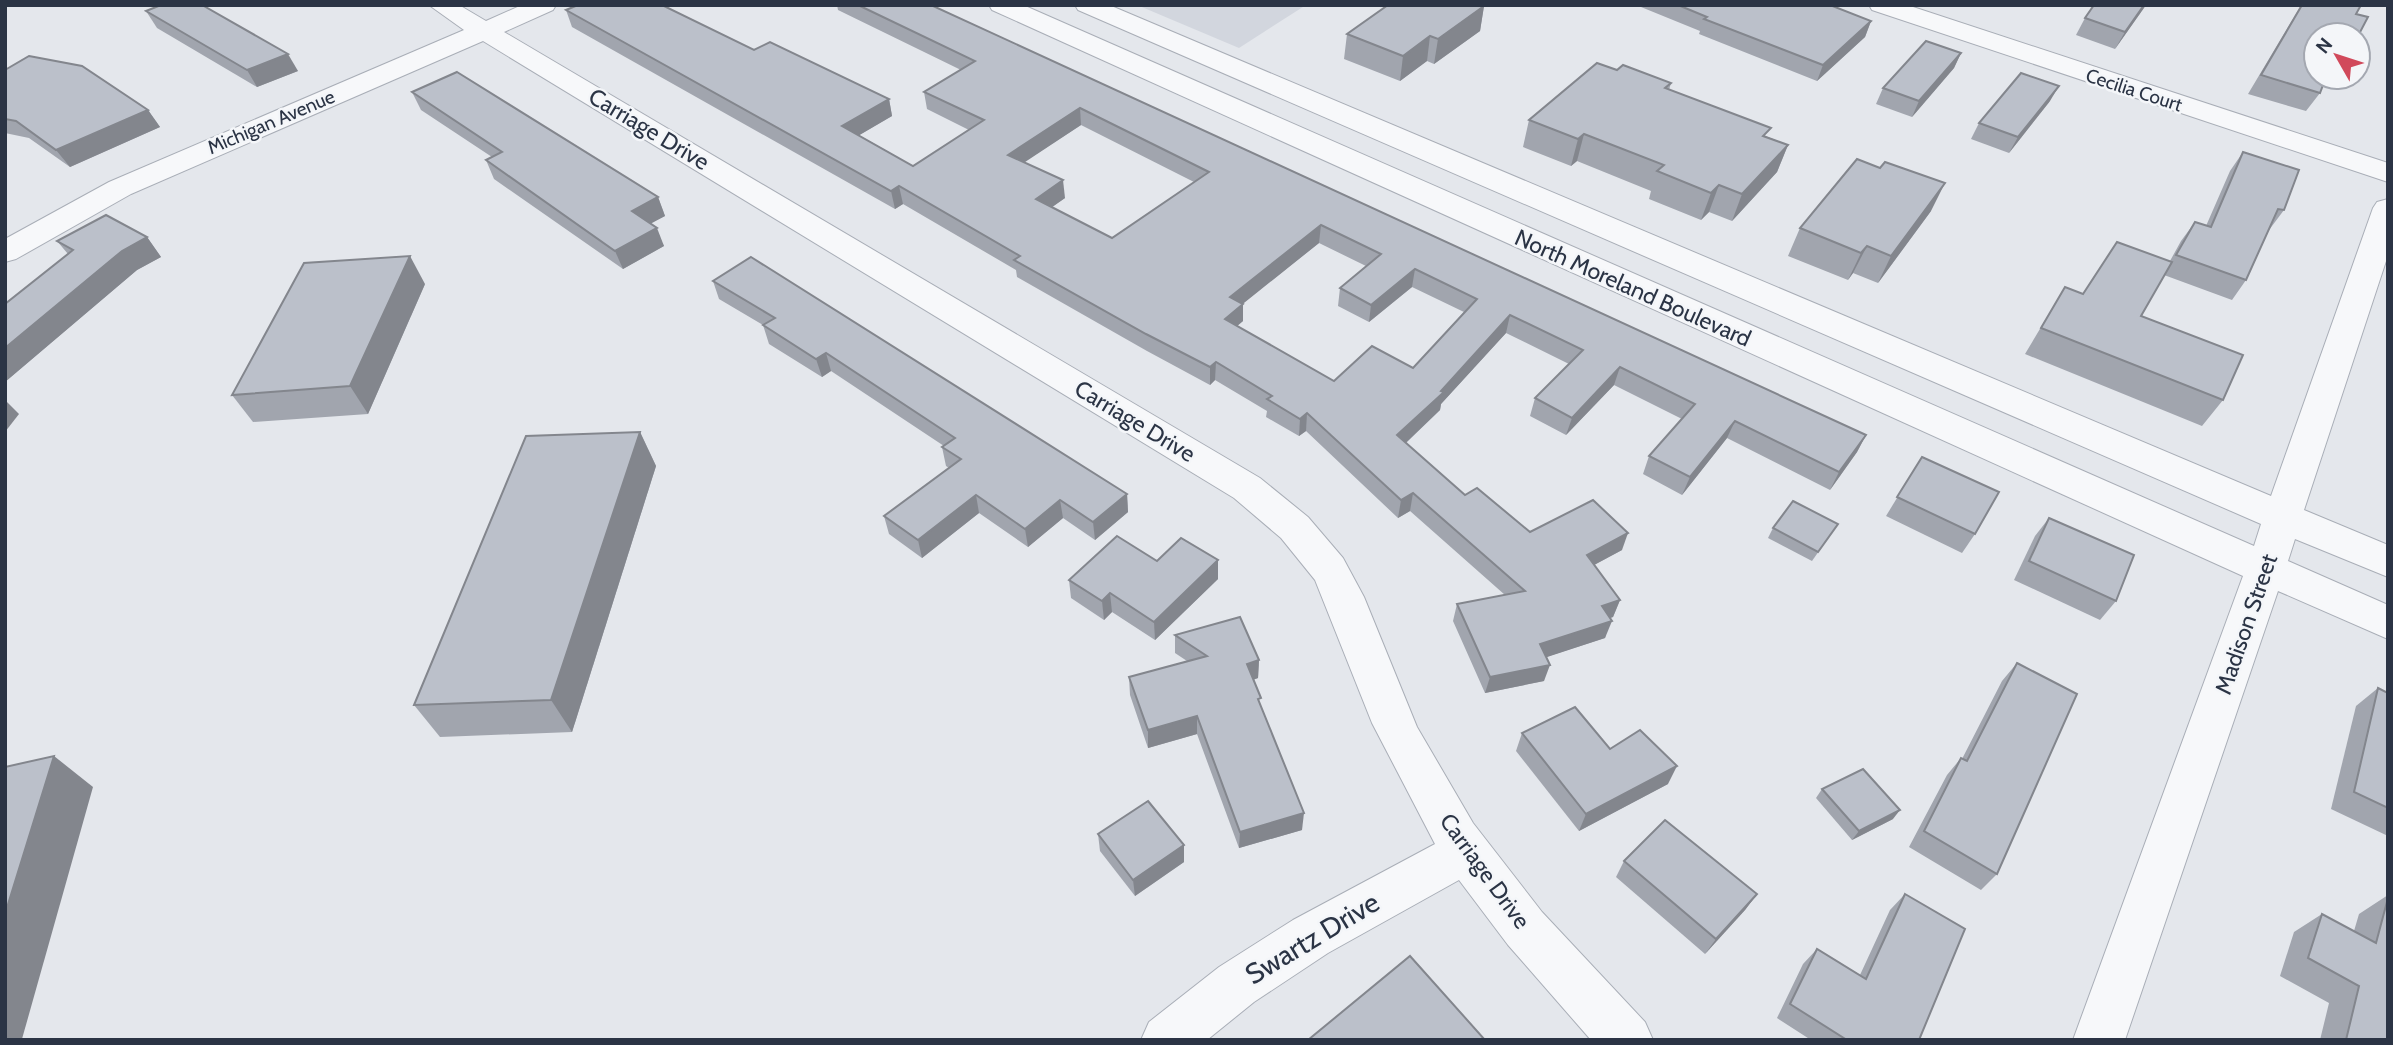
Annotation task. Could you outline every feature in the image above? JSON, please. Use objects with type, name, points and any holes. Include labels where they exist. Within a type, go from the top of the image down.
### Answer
[{"type":"street","name":"Carriage Drive","points":[[440,5],[1247,488],[1291,522],[1321,557],[1339,587],[1392,721],[1437,805],[1466,852],[1572,983],[1627,1040]]},
{"type":"street","name":"Michigan Avenue","points":[[14,239],[120,188],[544,5]]},
{"type":"street","name":"North Moreland Boulevard","points":[[1001,5],[2388,623]]},
{"type":"street","name":"North Moreland Boulevard","points":[[1087,5],[2388,562]]},
{"type":"street","name":"Cecilia Court","points":[[1881,5],[2388,173]]},
{"type":"street","name":"Madison Street","points":[[2099,1040],[2266,567],[2388,208]]},
{"type":"street","points":[[1942,424],[1966,381]]},
{"type":"street","name":"Swartz Drive","points":[[1167,1040],[1195,1014],[1265,963],[1350,912],[1466,852]]},
{"type":"shaded area","points":[[1137,5],[1306,5],[1239,48]]},
{"type":"building","points":[[161,5],[202,5],[288,54],[247,70],[146,11]]},
{"type":"building","points":[[578,5],[662,5],[754,50],[770,42],[889,99],[842,126],[913,166],[984,120],[924,92],[975,61],[858,5],[931,5],[1866,435],[1839,472],[1735,421],[1690,477],[1649,456],[1695,404],[1620,367],[1572,418],[1535,398],[1583,350],[1510,315],[1441,391],[1444,392],[1397,435],[1465,495],[1477,488],[1530,532],[1593,500],[1628,533],[1587,555],[1620,600],[1602,606],[1612,621],[1540,644],[1550,665],[1490,677],[1457,604],[1525,591],[1413,493],[1401,500],[1307,413],[1300,419],[1267,399],[1272,396],[1216,362],[1210,367],[1146,334],[1014,260],[1020,256],[899,186],[891,191],[566,10]],"holes":[[[1080,108],[1209,172],[1112,238],[1036,199],[1063,180],[1008,155]],[[1321,225],[1381,254],[1340,288],[1371,305],[1415,269],[1477,299],[1413,368],[1372,346],[1334,381],[1225,319],[1243,304],[1230,297]]]},
{"type":"building","points":[[1388,5],[1484,6],[1438,39],[1430,36],[1403,56],[1347,34]]},
{"type":"building","points":[[1678,5],[1830,5],[1871,21],[1823,65],[1704,19],[1707,17]]},
{"type":"building","points":[[2094,5],[2144,5],[2125,32],[2085,18]]},
{"type":"building","points":[[2302,5],[2361,5],[2356,14],[2368,17],[2366,21],[2302,21],[2302,88],[2261,75]]},
{"type":"building","points":[[1926,41],[1961,53],[1919,101],[1883,88]]},
{"type":"building","points":[[29,56],[82,66],[148,110],[56,150],[16,121],[5,119],[5,70]]},
{"type":"building","points":[[1597,63],[1617,70],[1623,65],[1671,83],[1665,88],[1771,128],[1763,136],[1788,145],[1742,194],[1719,185],[1711,193],[1657,171],[1664,165],[1584,134],[1578,139],[1529,120]]},
{"type":"building","points":[[457,72],[658,197],[632,211],[657,228],[615,251],[486,160],[502,152],[412,92]]},
{"type":"building","points":[[2021,73],[2059,86],[2018,137],[1979,123]]},
{"type":"building","points":[[2243,152],[2299,170],[2284,210],[2278,209],[2246,280],[2176,255],[2195,222],[2211,227]]},
{"type":"building","points":[[1857,159],[1880,168],[1885,162],[1945,183],[1891,256],[1867,246],[1861,253],[1800,228]]},
{"type":"building","points":[[106,215],[147,237],[122,251],[5,348],[5,304],[73,250],[57,241]]},
{"type":"building","points":[[2117,242],[2172,262],[2141,316],[2243,355],[2223,400],[2041,328],[2065,287],[2083,294]]},
{"type":"building","points":[[410,256],[350,386],[232,395],[304,263]]},
{"type":"building","points":[[751,257],[1127,494],[1093,522],[1060,500],[1025,529],[976,495],[918,540],[884,516],[961,459],[942,447],[955,438],[826,353],[816,359],[763,325],[775,318],[713,281]]},
{"type":"building","points":[[640,432],[551,700],[414,705],[526,436]]},
{"type":"building","points":[[1922,457],[1999,492],[1975,534],[1897,497]]},
{"type":"building","points":[[1793,501],[1838,524],[1818,552],[1773,528]]},
{"type":"building","points":[[2049,518],[2134,555],[2116,601],[2029,561]]},
{"type":"building","points":[[1117,536],[1157,561],[1181,538],[1218,560],[1154,622],[1110,593],[1102,601],[1069,580]]},
{"type":"building","points":[[1240,617],[1259,660],[1247,664],[1261,698],[1258,699],[1304,813],[1240,832],[1197,716],[1148,730],[1129,677],[1207,656],[1175,635]]},
{"type":"building","points":[[2017,663],[2077,694],[1997,874],[1924,831],[1961,758],[1967,761]]},
{"type":"building","points":[[2378,688],[2388,693],[2388,808],[2354,792]]},
{"type":"building","points":[[1575,707],[1610,749],[1640,730],[1677,766],[1586,814],[1522,733]]},
{"type":"building","points":[[54,756],[5,914],[5,767]]},
{"type":"building","points":[[1863,769],[1900,810],[1859,831],[1822,789]]},
{"type":"building","points":[[1148,801],[1184,845],[1133,880],[1098,834]]},
{"type":"building","points":[[1665,820],[1757,894],[1716,939],[1624,861]]},
{"type":"building","points":[[1905,894],[1965,929],[1919,1040],[1847,1040],[1790,1004],[1817,949],[1866,979]]},
{"type":"building","points":[[2388,898],[2388,1040],[2346,1040],[2359,986],[2308,958],[2322,914],[2376,943]]},
{"type":"building","points":[[1410,956],[1485,1040],[1308,1040]]}]
